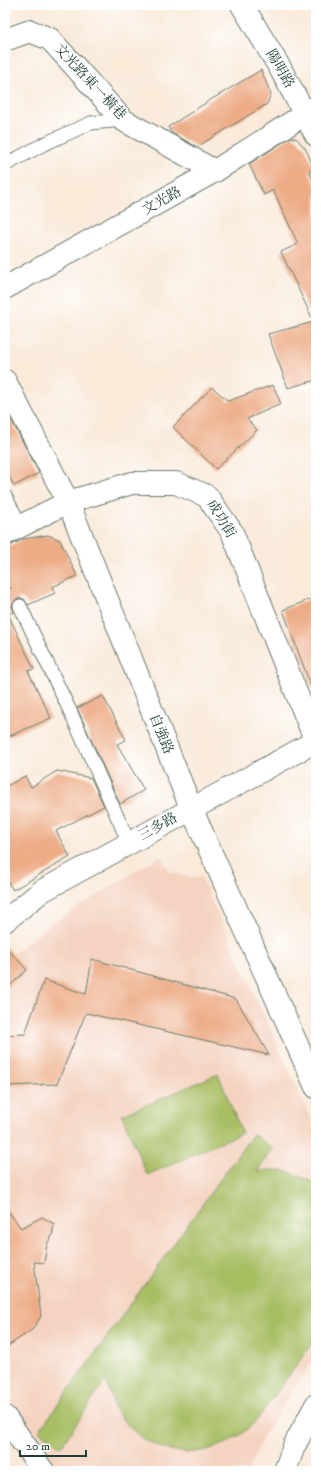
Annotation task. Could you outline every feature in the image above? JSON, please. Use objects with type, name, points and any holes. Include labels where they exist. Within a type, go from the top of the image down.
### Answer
[{"type":"street","name":"陽明路","points":[[242,5],[311,110],[316,135]]},
{"type":"street","name":"文光路東一橫巷","points":[[5,40],[30,31],[50,39],[123,120],[215,171]]},
{"type":"street","name":"文光路","points":[[5,288],[215,171],[311,110]]},
{"type":"street","name":"自強路","points":[[5,382],[68,502],[191,808],[316,1087]]},
{"type":"street","name":"成功街","points":[[13,530],[68,502],[132,483],[176,483],[207,496],[232,532],[316,741]]},
{"type":"street","name":"三多路","points":[[5,920],[42,890],[316,741]]},
{"type":"street","points":[[285,1471],[294,1446],[316,1405]]},
{"type":"street","points":[[5,1418],[43,1471]]},
{"type":"lane","points":[[5,165],[44,144],[91,123],[123,120]]},
{"type":"lane","points":[[5,496],[13,530]]},
{"type":"lane","points":[[20,606],[70,711],[129,843]]},
{"type":"shaded area","points":[[161,856],[170,872],[187,877],[201,877],[316,1130],[316,1355],[263,1437],[248,1471],[53,1471],[5,1404],[5,960],[51,924]]},
{"type":"green space","points":[[218,1074],[242,1133],[147,1175],[122,1115]]},
{"type":"green space","points":[[253,1134],[273,1149],[257,1172],[269,1170],[284,1171],[301,1176],[316,1184],[316,1338],[256,1421],[240,1435],[227,1443],[207,1450],[187,1453],[165,1449],[144,1440],[127,1425],[115,1409],[106,1379],[61,1447],[39,1431]]},
{"type":"building","points":[[261,70],[271,94],[267,104],[197,147],[172,133],[168,127],[212,99]]},
{"type":"building","points":[[291,137],[297,139],[305,148],[315,169],[309,171],[316,187],[316,380],[288,388],[268,334],[314,322],[281,252],[298,244],[273,190],[264,195],[249,164]]},
{"type":"building","points":[[273,385],[281,404],[247,419],[257,430],[216,469],[173,427],[212,387],[228,401]]},
{"type":"building","points":[[5,408],[39,473],[14,486],[5,468]]},
{"type":"building","points":[[48,535],[60,540],[77,576],[52,587],[55,593],[28,605],[24,599],[16,599],[12,605],[14,612],[8,614],[34,669],[28,671],[51,718],[5,738],[5,548],[24,539]]},
{"type":"building","points":[[316,597],[316,695],[314,695],[283,610]]},
{"type":"building","points":[[103,696],[126,740],[117,744],[144,790],[120,804],[77,708]]},
{"type":"building","points":[[57,771],[91,778],[104,806],[56,831],[70,857],[13,890],[5,877],[5,787],[25,776],[31,787]]},
{"type":"building","points":[[5,946],[27,970],[5,990]]},
{"type":"building","points":[[92,959],[236,999],[269,1055],[86,1013],[57,1084],[5,1086],[5,1035],[25,1034],[44,980],[86,994]]},
{"type":"building","points":[[5,1207],[21,1228],[42,1217],[54,1224],[52,1236],[47,1244],[44,1263],[34,1262],[41,1316],[33,1329],[5,1348]]}]
